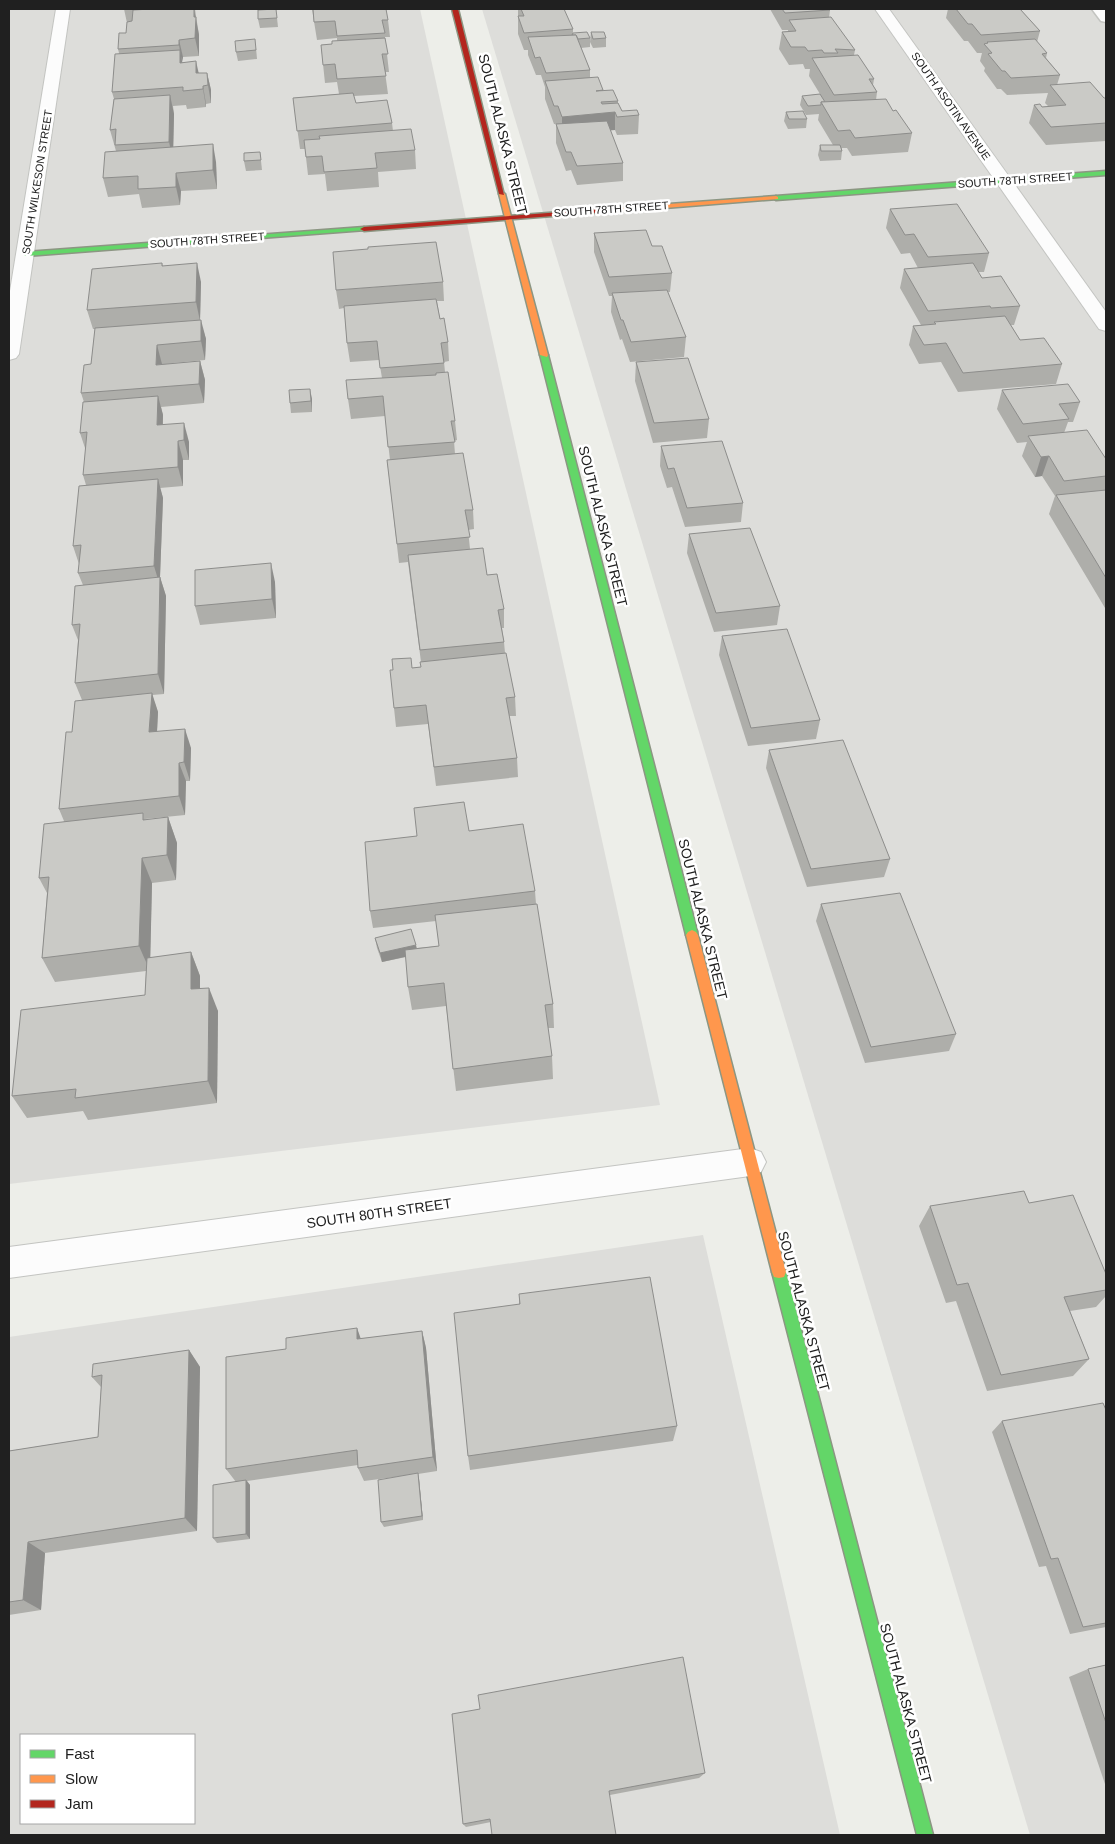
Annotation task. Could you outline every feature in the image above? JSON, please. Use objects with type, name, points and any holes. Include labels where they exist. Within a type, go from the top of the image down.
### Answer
[{"type":"street","name":"SOUTH WILKESON STREET","points":[[9,354],[63,9]]},
{"type":"street","name":"SOUTH ALASKA STREET","points":[[456,9],[750,1162],[925,1835]]},
{"type":"street","name":"SOUTH ASOTIN AVENUE","points":[[882,9],[1106,325]]},
{"type":"street","name":"SOUTH 78TH STREET","points":[[26,254],[1106,173]]},
{"type":"street","name":"SOUTH 80TH STREET","points":[[9,1264],[750,1162]]},
{"type":"lane","points":[[1098,9],[1106,18]]},
{"type":"shaded area","points":[[9,9],[420,9],[660,1105],[9,1184]]},
{"type":"shaded area","points":[[482,9],[1106,9],[1106,1835],[1030,1835]]},
{"type":"shaded area","points":[[703,1235],[840,1835],[9,1835],[9,1337]]},
{"type":"building","points":[[194,9],[194,17],[196,17],[195,38],[179,40],[179,45],[118,49],[119,33],[126,33],[127,22],[132,21],[133,10]]},
{"type":"building","points":[[276,9],[277,18],[258,19],[258,10]]},
{"type":"building","points":[[313,9],[386,9],[388,20],[382,20],[385,33],[337,36],[335,21],[314,22]]},
{"type":"building","points":[[521,9],[564,9],[573,29],[524,33],[518,16],[524,16]]},
{"type":"building","points":[[782,9],[829,9],[830,10],[785,13]]},
{"type":"building","points":[[956,9],[1020,9],[1040,31],[981,35],[972,24],[968,24]]},
{"type":"building","points":[[831,17],[855,50],[835,49],[838,53],[824,53],[822,50],[808,51],[805,47],[791,47],[782,32],[796,31],[789,20]]},
{"type":"building","points":[[587,32],[590,38],[578,39],[576,35],[572,35],[573,33]]},
{"type":"building","points":[[591,32],[604,32],[606,38],[593,39]]},
{"type":"building","points":[[576,35],[590,70],[546,73],[540,57],[535,58],[528,37]]},
{"type":"building","points":[[385,38],[388,54],[382,54],[386,76],[337,79],[335,64],[323,65],[321,45],[332,44],[332,41]]},
{"type":"building","points":[[255,39],[256,50],[236,52],[235,41]]},
{"type":"building","points":[[1035,39],[1047,53],[1042,54],[1060,75],[1011,78],[1005,71],[1002,71],[988,54],[992,53],[984,44],[987,42]]},
{"type":"building","points":[[180,50],[180,63],[196,61],[196,73],[207,73],[208,85],[203,86],[203,89],[183,91],[183,87],[112,92],[115,54]]},
{"type":"building","points":[[858,55],[874,79],[869,79],[877,92],[834,95],[812,58]]},
{"type":"building","points":[[598,77],[603,90],[596,91],[613,90],[618,101],[601,102],[602,104],[618,103],[622,111],[637,110],[639,115],[617,117],[615,112],[562,117],[558,106],[554,106],[545,81]]},
{"type":"building","points":[[1090,82],[1106,98],[1106,123],[1051,127],[1034,105],[1040,104],[1042,107],[1066,105],[1050,85]]},
{"type":"building","points":[[353,93],[356,103],[387,100],[392,123],[297,131],[293,98]]},
{"type":"building","points":[[820,94],[825,102],[821,102],[821,105],[808,106],[802,96]]},
{"type":"building","points":[[170,95],[169,142],[115,145],[116,129],[110,130],[114,99]]},
{"type":"building","points":[[886,99],[893,111],[896,110],[912,133],[855,138],[850,130],[838,131],[821,102]]},
{"type":"building","points":[[803,111],[807,119],[789,119],[786,112]]},
{"type":"building","points":[[607,121],[623,163],[577,166],[571,152],[566,152],[556,124]]},
{"type":"building","points":[[411,129],[415,150],[375,153],[377,168],[324,172],[322,156],[306,157],[304,140],[320,139],[319,136]]},
{"type":"building","points":[[213,144],[213,170],[176,173],[176,187],[138,189],[138,176],[103,178],[105,152]]},
{"type":"building","points":[[820,145],[840,145],[842,151],[821,151]]},
{"type":"building","points":[[260,152],[261,160],[244,161],[244,153]]},
{"type":"building","points":[[957,204],[989,253],[928,257],[914,234],[905,235],[890,209]]},
{"type":"building","points":[[646,230],[652,246],[662,246],[672,273],[609,277],[594,233]]},
{"type":"building","points":[[436,242],[443,282],[336,290],[333,252],[368,249],[368,247]]},
{"type":"building","points":[[162,263],[162,266],[197,263],[196,302],[87,310],[92,269]]},
{"type":"building","points":[[973,263],[982,278],[1001,276],[1020,306],[991,308],[990,306],[928,311],[904,269]]},
{"type":"building","points":[[667,290],[686,337],[631,342],[612,293]]},
{"type":"building","points":[[436,299],[440,319],[444,318],[448,342],[441,343],[444,363],[380,368],[377,341],[347,343],[344,306]]},
{"type":"building","points":[[1005,316],[1020,340],[1044,338],[1062,364],[963,373],[946,343],[924,345],[913,326],[936,324],[934,322]]},
{"type":"building","points":[[201,320],[201,341],[157,345],[156,365],[200,361],[199,384],[81,393],[84,365],[91,364],[95,328]]},
{"type":"building","points":[[688,358],[709,419],[654,423],[636,362]]},
{"type":"building","points":[[448,372],[455,421],[451,421],[455,442],[388,447],[383,396],[348,399],[346,380],[436,375],[436,373]]},
{"type":"building","points":[[1068,384],[1080,402],[1059,404],[1069,419],[1023,424],[1002,390]]},
{"type":"building","points":[[310,389],[311,401],[290,403],[289,390]]},
{"type":"building","points":[[158,396],[157,425],[184,423],[184,440],[178,441],[178,467],[83,475],[87,432],[80,433],[83,402]]},
{"type":"building","points":[[1087,430],[1106,459],[1106,476],[1064,481],[1049,456],[1041,457],[1028,436]]},
{"type":"building","points":[[722,441],[743,503],[687,508],[674,468],[668,469],[661,446]]},
{"type":"building","points":[[463,453],[473,510],[465,510],[470,537],[397,544],[387,460]]},
{"type":"building","points":[[158,479],[154,566],[78,573],[81,545],[73,546],[79,486]]},
{"type":"building","points":[[1106,490],[1106,578],[1056,495]]},
{"type":"building","points":[[750,528],[780,606],[716,613],[689,534]]},
{"type":"building","points":[[483,548],[487,575],[497,574],[504,609],[498,610],[504,642],[420,650],[408,555]]},
{"type":"building","points":[[271,563],[272,599],[195,606],[195,570]]},
{"type":"building","points":[[160,577],[158,674],[75,683],[80,624],[72,625],[75,586]]},
{"type":"building","points":[[787,629],[820,720],[751,728],[722,636]]},
{"type":"building","points":[[506,653],[515,697],[506,698],[517,758],[434,767],[426,705],[394,708],[390,670],[393,670],[392,659],[411,658],[412,668],[421,667],[420,662]]},
{"type":"building","points":[[152,693],[149,732],[185,729],[184,762],[179,763],[179,796],[59,809],[66,732],[72,732],[75,701]]},
{"type":"building","points":[[843,740],[890,859],[811,869],[769,750]]},
{"type":"building","points":[[464,802],[469,831],[523,824],[535,891],[370,911],[365,842],[417,836],[414,808]]},
{"type":"building","points":[[143,813],[143,820],[168,817],[167,855],[142,858],[139,946],[42,958],[49,877],[39,878],[44,824]]},
{"type":"building","points":[[900,893],[956,1034],[871,1047],[821,904]]},
{"type":"building","points":[[537,904],[553,1004],[545,1005],[552,1056],[453,1069],[444,983],[408,987],[405,950],[439,946],[435,915]]},
{"type":"building","points":[[411,929],[416,945],[380,953],[375,938]]},
{"type":"building","points":[[191,952],[191,989],[209,988],[208,1081],[75,1098],[76,1089],[12,1096],[21,1010],[145,995],[147,958]]},
{"type":"building","points":[[1024,1191],[1029,1203],[1073,1195],[1106,1274],[1106,1290],[1064,1297],[1089,1359],[1001,1375],[968,1283],[957,1285],[930,1206]]},
{"type":"building","points":[[650,1277],[677,1426],[468,1456],[454,1313],[520,1304],[519,1294]]},
{"type":"building","points":[[357,1328],[357,1339],[422,1331],[433,1457],[358,1468],[357,1450],[226,1469],[226,1357],[286,1349],[286,1338]]},
{"type":"building","points":[[189,1350],[185,1518],[28,1542],[23,1600],[9,1602],[9,1451],[98,1437],[102,1375],[92,1377],[93,1364]]},
{"type":"building","points":[[1103,1403],[1106,1410],[1106,1623],[1083,1627],[1058,1558],[1051,1559],[1002,1421]]},
{"type":"building","points":[[418,1473],[422,1516],[381,1522],[378,1480]]},
{"type":"building","points":[[246,1480],[246,1534],[213,1538],[213,1485]]},
{"type":"building","points":[[683,1657],[705,1773],[609,1791],[616,1835],[492,1835],[490,1819],[463,1824],[452,1714],[480,1709],[478,1695]]},
{"type":"building","points":[[1106,1665],[1106,1723],[1088,1669]]},
{"type":"traffic: fast","points":[[776,198],[1106,173]]},
{"type":"traffic: fast","points":[[26,254],[364,229]]},
{"type":"traffic: fast","points":[[544,355],[692,935]]},
{"type":"traffic: fast","points":[[779,1272],[925,1835]]},
{"type":"traffic: slow","points":[[502,194],[544,355]]},
{"type":"traffic: slow","points":[[615,210],[776,198]]},
{"type":"traffic: slow","points":[[692,935],[779,1272]]},
{"type":"traffic: jam","points":[[455,9],[502,194]]},
{"type":"traffic: jam","points":[[364,229],[615,210]]}]
